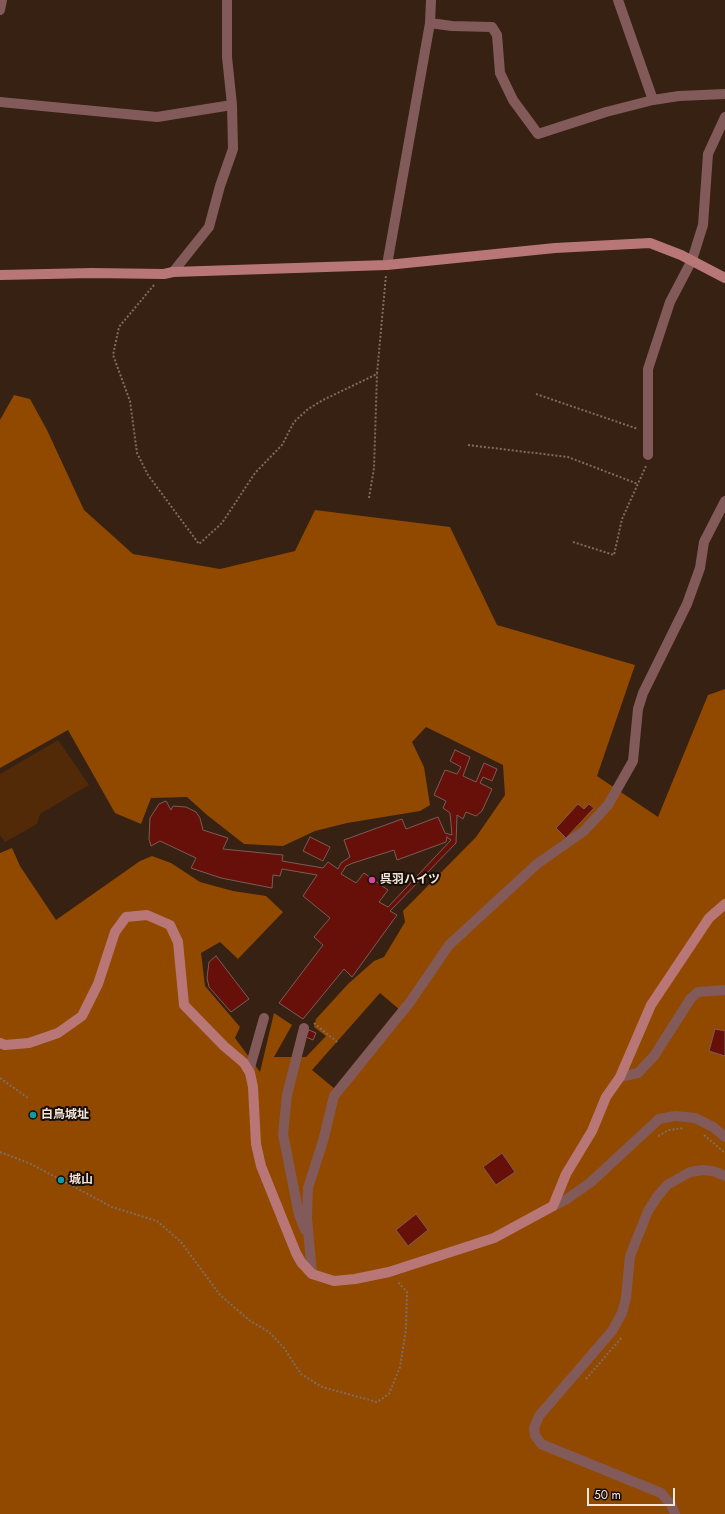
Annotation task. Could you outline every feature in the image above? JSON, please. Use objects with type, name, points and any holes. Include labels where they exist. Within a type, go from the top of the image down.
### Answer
[{"type":"street","points":[[0,10],[2,0]]},
{"type":"street","points":[[169,273],[209,227],[220,186],[233,149],[232,105],[227,57],[228,0]]},
{"type":"street","points":[[387,265],[430,23],[431,0]]},
{"type":"street","points":[[618,0],[653,100]]},
{"type":"street","points":[[430,23],[452,26],[492,27],[497,35],[500,73],[513,100],[538,134],[606,112],[653,100],[679,96],[725,94]]},
{"type":"street","points":[[0,102],[157,117],[232,105]]},
{"type":"street","points":[[648,455],[648,369],[670,302],[692,260],[703,225],[708,154],[725,117]]},
{"type":"street","points":[[0,276],[92,273],[169,273],[387,265],[555,248],[650,243],[692,260],[725,278]]},
{"type":"street","points":[[312,1274],[309,1239],[308,1188],[323,1142],[334,1096],[410,1002],[449,945],[537,864],[584,831],[608,805],[633,761],[638,709],[642,693],[687,604],[700,568],[704,542],[720,520],[725,501]]},
{"type":"street","points":[[553,1206],[566,1174],[592,1131],[606,1097],[620,1076],[651,1005],[709,918],[725,904]]},
{"type":"street","points":[[0,1042],[5,1045],[29,1044],[58,1033],[82,1016],[98,984],[115,932],[126,917],[147,915],[170,925],[178,942],[184,1005],[199,1022],[244,1063],[249,1071],[253,1087],[256,1144],[261,1166],[296,1253],[301,1262],[312,1274],[334,1281],[388,1272],[494,1238],[567,1199],[591,1182],[659,1119],[675,1116],[694,1118],[713,1127],[725,1137]]},
{"type":"street","points":[[620,1076],[638,1073],[654,1056],[691,998],[698,992],[725,990]]},
{"type":"street","points":[[249,1071],[264,1018]]},
{"type":"street","points":[[308,1024],[287,1095],[283,1134],[298,1215],[309,1239]]},
{"type":"street","points":[[675,1514],[671,1504],[662,1493],[541,1444],[535,1435],[534,1428],[540,1416],[612,1331],[622,1312],[626,1298],[630,1256],[648,1211],[657,1197],[667,1185],[690,1172],[703,1170],[713,1171],[725,1176]]},
{"type":"path","points":[[369,498],[374,468],[377,374],[387,265]]},
{"type":"path","points":[[169,273],[119,326],[113,354],[130,402],[137,453],[148,475],[199,544],[222,523],[255,473],[282,445],[294,422],[308,409],[323,400],[377,374]]},
{"type":"path","points":[[536,394],[648,433]]},
{"type":"path","points":[[468,445],[568,457],[638,484]]},
{"type":"path","points":[[573,542],[614,555],[622,519],[644,472],[648,455]]},
{"type":"path","points":[[308,1024],[337,1042]]},
{"type":"path","points":[[0,1078],[28,1098]]},
{"type":"path","points":[[653,1139],[669,1130],[687,1128]]},
{"type":"path","points":[[698,1131],[725,1153]]},
{"type":"path","points":[[0,1152],[30,1164],[112,1207],[157,1221],[181,1242],[220,1295],[249,1320],[269,1332],[284,1348],[301,1374],[322,1387],[378,1402],[389,1394],[400,1367],[406,1329],[407,1292],[388,1272]]},
{"type":"path","points":[[585,1380],[621,1340],[624,1333]]},
{"type":"shaded area","points":[[14,395],[30,399],[47,430],[84,510],[133,554],[220,569],[295,551],[315,510],[450,527],[497,625],[635,665],[597,776],[658,817],[708,695],[725,689],[725,1514],[0,1514],[0,853],[12,848],[20,866],[56,920],[140,861],[152,856],[171,863],[200,882],[233,891],[266,896],[283,912],[238,959],[220,942],[201,953],[205,986],[240,1027],[235,1038],[260,1072],[274,1013],[292,1025],[274,1057],[306,1057],[326,1036],[314,1027],[316,1019],[348,984],[374,961],[384,957],[405,922],[403,911],[476,837],[505,795],[503,765],[426,727],[412,742],[424,767],[430,805],[420,811],[347,823],[315,831],[283,846],[244,844],[187,797],[151,798],[141,824],[115,813],[68,730],[0,768],[0,420]],"holes":[[[380,993],[400,1010],[335,1089],[312,1070]]]},
{"type":"shaded area","points":[[58,740],[89,785],[40,814],[37,824],[5,842],[0,835],[0,774]]},
{"type":"building","points":[[455,750],[470,757],[463,776],[476,782],[484,763],[497,769],[492,781],[483,777],[480,783],[492,789],[482,811],[476,816],[466,812],[463,819],[457,815],[456,843],[390,911],[397,915],[352,977],[344,969],[303,1019],[279,1003],[323,945],[314,937],[330,918],[303,896],[317,875],[282,869],[280,876],[273,875],[272,888],[221,878],[191,868],[196,858],[160,841],[151,846],[149,839],[150,818],[159,804],[166,801],[171,810],[173,806],[186,807],[196,812],[200,818],[203,830],[228,838],[223,849],[283,855],[282,861],[323,868],[328,862],[338,869],[341,863],[350,857],[344,840],[402,819],[406,829],[438,817],[445,833],[452,835],[450,813],[443,808],[446,801],[434,795],[445,770],[457,774],[461,767],[450,761]],"holes":[[[447,837],[451,840],[388,907],[379,902],[388,890],[364,873],[356,883],[341,874],[346,866],[394,850],[397,860],[446,842]]]},
{"type":"building","points":[[578,804],[584,809],[589,804],[594,808],[566,838],[556,828]]},
{"type":"building","points":[[310,837],[330,847],[323,861],[303,851]]},
{"type":"building","points":[[216,956],[249,999],[231,1012],[209,987],[207,978],[209,962]]},
{"type":"building","points":[[715,1029],[725,1031],[725,1056],[709,1051]]},
{"type":"building","points":[[309,1030],[316,1033],[313,1040],[306,1037]]},
{"type":"building","points":[[502,1153],[515,1172],[496,1185],[483,1167]]},
{"type":"building","points":[[416,1214],[428,1230],[408,1246],[396,1230]]},
{"type":"place","name":"呉羽ハイツ","points":[[372,880]]},
{"type":"place","name":"白鳥城址","points":[[33,1115]]},
{"type":"place","name":"城山","points":[[61,1180]]}]
